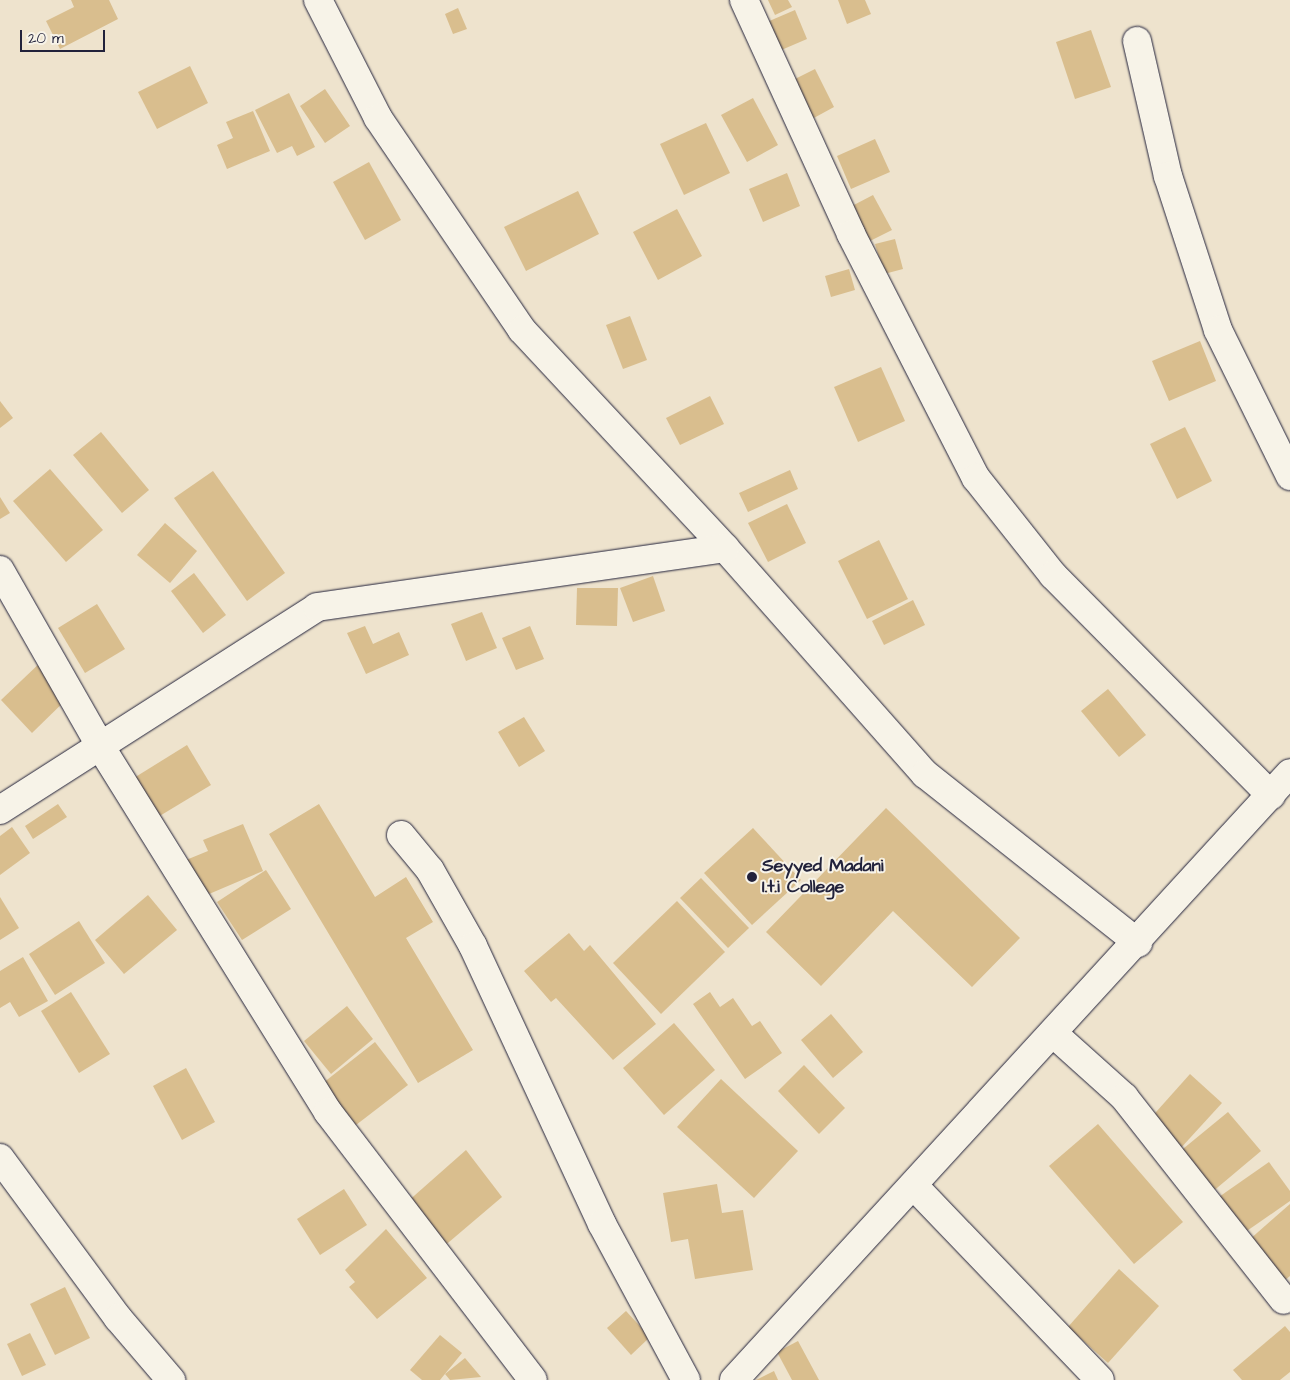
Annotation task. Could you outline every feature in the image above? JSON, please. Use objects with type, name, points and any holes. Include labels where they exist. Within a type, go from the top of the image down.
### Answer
[{"type":"street","points":[[318,0],[378,118],[522,330],[725,548],[925,774],[1138,944]]},
{"type":"street","points":[[744,0],[851,234],[976,478],[1054,575],[1271,795]]},
{"type":"street","points":[[1137,41],[1168,176],[1218,330],[1290,476]]},
{"type":"street","points":[[0,810],[102,749],[317,607],[725,548]]},
{"type":"street","points":[[0,570],[102,749],[328,1112],[533,1380]]},
{"type":"street","points":[[734,1380],[915,1187],[1138,944],[1290,773]]},
{"type":"street","points":[[401,835],[430,870],[473,946],[602,1224],[686,1380]]},
{"type":"street","points":[[1055,1034],[1124,1097],[1284,1300]]},
{"type":"street","points":[[0,1158],[118,1318],[171,1380]]},
{"type":"street","points":[[915,1187],[1100,1380]]},
{"type":"building","points":[[71,0],[109,0],[118,19],[60,49],[46,21],[74,7]]},
{"type":"building","points":[[768,0],[788,0],[792,7],[775,15]]},
{"type":"building","points":[[838,0],[865,0],[871,14],[847,24]]},
{"type":"building","points":[[458,8],[467,29],[453,34],[445,14]]},
{"type":"building","points":[[795,10],[807,39],[779,51],[767,22]]},
{"type":"building","points":[[1091,30],[1111,87],[1075,99],[1056,42]]},
{"type":"building","points":[[190,66],[208,103],[157,129],[138,92]]},
{"type":"building","points":[[815,69],[834,107],[812,119],[793,80]]},
{"type":"building","points":[[325,89],[350,126],[325,143],[300,106]]},
{"type":"building","points":[[289,93],[315,147],[297,156],[292,146],[277,153],[255,110]]},
{"type":"building","points":[[753,98],[778,145],[747,162],[721,115]]},
{"type":"building","points":[[253,111],[270,151],[227,169],[217,145],[233,138],[226,122]]},
{"type":"building","points":[[706,123],[730,173],[684,195],[660,144]]},
{"type":"building","points":[[875,139],[890,172],[851,189],[837,156]]},
{"type":"building","points":[[369,162],[401,220],[365,240],[333,182]]},
{"type":"building","points":[[787,173],[800,206],[763,222],[749,189]]},
{"type":"building","points":[[578,191],[599,234],[526,271],[504,227]]},
{"type":"building","points":[[873,195],[892,230],[868,242],[850,207]]},
{"type":"building","points":[[677,209],[702,256],[658,280],[633,232]]},
{"type":"building","points":[[895,239],[903,269],[884,274],[875,244]]},
{"type":"building","points":[[849,269],[855,290],[831,297],[825,276]]},
{"type":"building","points":[[630,316],[647,360],[623,369],[606,325]]},
{"type":"building","points":[[1200,341],[1216,381],[1169,401],[1152,361]]},
{"type":"building","points":[[881,367],[905,421],[858,442],[834,387]]},
{"type":"building","points":[[710,396],[724,424],[680,445],[666,418]]},
{"type":"building","points":[[0,401],[13,418],[0,428]]},
{"type":"building","points":[[1185,427],[1212,481],[1177,499],[1150,444]]},
{"type":"building","points":[[101,432],[149,490],[122,513],[73,455]]},
{"type":"building","points":[[50,469],[103,530],[66,562],[13,501]]},
{"type":"building","points":[[790,470],[798,489],[748,512],[739,493]]},
{"type":"building","points":[[213,471],[285,573],[247,601],[174,498]]},
{"type":"building","points":[[0,497],[10,513],[0,519]]},
{"type":"building","points":[[787,504],[806,543],[768,562],[748,523]]},
{"type":"building","points":[[165,523],[197,551],[170,583],[137,555]]},
{"type":"building","points":[[879,540],[908,599],[867,619],[838,561]]},
{"type":"building","points":[[194,573],[226,615],[203,633],[171,591]]},
{"type":"building","points":[[653,576],[665,611],[633,622],[620,588]]},
{"type":"building","points":[[577,588],[618,588],[617,626],[576,625]]},
{"type":"building","points":[[913,600],[925,625],[884,645],[872,621]]},
{"type":"building","points":[[97,604],[125,649],[85,673],[58,628]]},
{"type":"building","points":[[482,612],[497,648],[466,661],[451,624]]},
{"type":"building","points":[[365,626],[373,644],[399,632],[409,655],[366,674],[347,633]]},
{"type":"building","points":[[530,626],[544,659],[516,670],[502,638]]},
{"type":"building","points":[[43,660],[74,692],[32,733],[1,700]]},
{"type":"building","points":[[1108,689],[1146,735],[1119,757],[1081,711]]},
{"type":"building","points":[[524,717],[545,751],[519,767],[498,732]]},
{"type":"building","points":[[187,745],[211,785],[153,820],[129,781]]},
{"type":"building","points":[[58,804],[67,817],[33,839],[25,826]]},
{"type":"building","points":[[319,804],[375,897],[406,877],[433,922],[406,938],[473,1050],[418,1083],[269,834]]},
{"type":"building","points":[[886,808],[1020,938],[972,987],[893,911],[821,986],[766,932]]},
{"type":"building","points":[[243,824],[263,871],[202,897],[186,860],[208,851],[203,840]]},
{"type":"building","points":[[12,827],[30,853],[0,875],[0,836]]},
{"type":"building","name":"Seyyed Madani I.t.i College","points":[[753,828],[801,880],[752,925],[704,873]]},
{"type":"building","points":[[266,870],[291,909],[242,940],[217,902]]},
{"type":"building","points":[[701,878],[749,928],[728,948],[680,898]]},
{"type":"building","points":[[148,895],[177,930],[124,974],[95,940]]},
{"type":"building","points":[[0,897],[19,928],[0,940]]},
{"type":"building","points":[[677,901],[725,952],[661,1014],[613,963]]},
{"type":"building","points":[[79,921],[105,963],[55,995],[29,954]]},
{"type":"building","points":[[569,933],[584,951],[590,945],[656,1024],[613,1060],[556,998],[551,1002],[524,971]]},
{"type":"building","points":[[23,957],[48,1001],[19,1017],[10,1002],[0,1008],[0,971]]},
{"type":"building","points":[[71,992],[110,1054],[79,1073],[41,1011]]},
{"type":"building","points":[[710,992],[720,1007],[733,998],[752,1026],[760,1021],[782,1053],[745,1079],[693,1004]]},
{"type":"building","points":[[347,1006],[373,1039],[331,1074],[304,1041]]},
{"type":"building","points":[[831,1014],[863,1052],[833,1078],[801,1040]]},
{"type":"building","points":[[674,1023],[715,1070],[664,1115],[623,1068]]},
{"type":"building","points":[[375,1042],[408,1085],[356,1125],[323,1083]]},
{"type":"building","points":[[804,1065],[845,1108],[819,1134],[778,1091]]},
{"type":"building","points":[[186,1068],[215,1122],[182,1140],[153,1086]]},
{"type":"building","points":[[1190,1074],[1222,1103],[1179,1150],[1148,1121]]},
{"type":"building","points":[[721,1079],[798,1151],[754,1198],[677,1127]]},
{"type":"building","points":[[1228,1112],[1261,1151],[1211,1193],[1178,1153]]},
{"type":"building","points":[[1098,1124],[1183,1222],[1134,1264],[1049,1166]]},
{"type":"building","points":[[466,1150],[502,1197],[442,1248],[406,1203]]},
{"type":"building","points":[[1269,1162],[1290,1191],[1290,1201],[1241,1235],[1216,1199]]},
{"type":"building","points":[[717,1184],[722,1213],[743,1210],[753,1270],[695,1279],[688,1239],[671,1242],[663,1193]]},
{"type":"building","points":[[344,1189],[367,1225],[320,1255],[297,1219]]},
{"type":"building","points":[[1290,1204],[1290,1276],[1285,1280],[1249,1240]]},
{"type":"building","points":[[386,1229],[427,1278],[377,1319],[349,1287],[355,1282],[345,1270]]},
{"type":"building","points":[[1119,1269],[1159,1306],[1108,1363],[1068,1327]]},
{"type":"building","points":[[65,1287],[90,1338],[55,1355],[30,1304]]},
{"type":"building","points":[[626,1311],[650,1337],[631,1355],[607,1328]]},
{"type":"building","points":[[1285,1326],[1290,1332],[1290,1372],[1280,1380],[1242,1380],[1233,1370]]},
{"type":"building","points":[[30,1333],[46,1365],[22,1376],[7,1344]]},
{"type":"building","points":[[440,1335],[462,1353],[440,1380],[422,1380],[410,1370]]},
{"type":"building","points":[[798,1341],[819,1380],[792,1380],[777,1352]]},
{"type":"building","points":[[465,1358],[481,1377],[450,1380],[445,1374]]},
{"type":"building","points":[[774,1371],[778,1380],[756,1380]]},
{"type":"place","name":"Seyyed Madani I.t.i College","points":[[752,877]]}]
